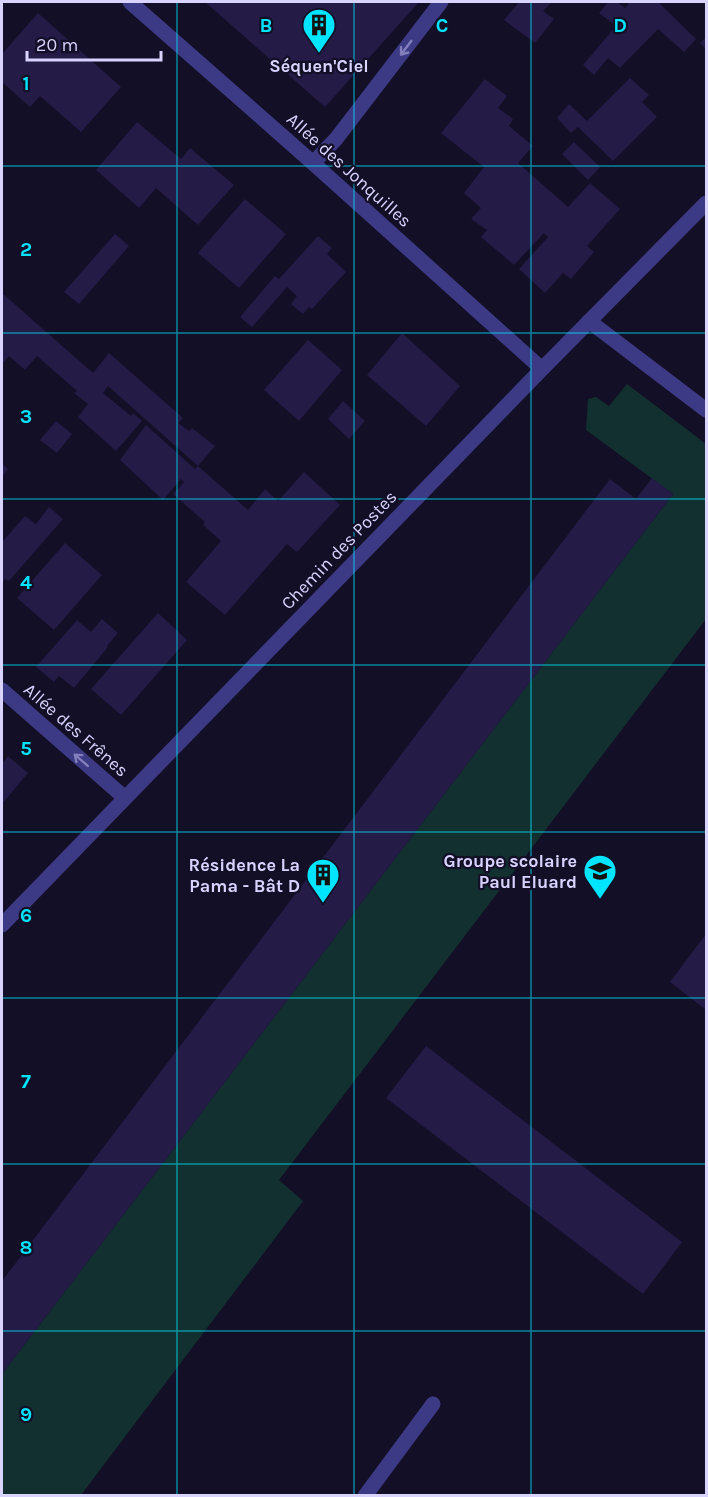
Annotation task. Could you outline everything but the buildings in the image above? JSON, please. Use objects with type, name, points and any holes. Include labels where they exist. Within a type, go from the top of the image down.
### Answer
[{"type":"street","name":"Allée des Jonquilles","points":[[129,2],[313,163],[542,369]]},
{"type":"street","points":[[313,163],[336,139],[441,2]]},
{"type":"street","name":"Chemin des Postes","points":[[2,925],[706,203]]},
{"type":"street","points":[[589,321],[706,410]]},
{"type":"street","name":"Allée des Frênes","points":[[2,690],[125,798]]},
{"type":"street","points":[[365,1496],[433,1404]]},
{"type":"green space","points":[[627,384],[706,444],[706,619],[279,1180],[303,1201],[81,1495],[2,1495],[2,1374],[673,494],[586,430],[588,399],[596,397],[609,406]]},
{"type":"place","name":"Séquen'Ciel","points":[[319,54]]},
{"type":"place","name":"Groupe scolaire Paul Eluard","points":[[600,900]]},
{"type":"place","name":"Résidence La Pama - Bât D","points":[[323,904]]}]
